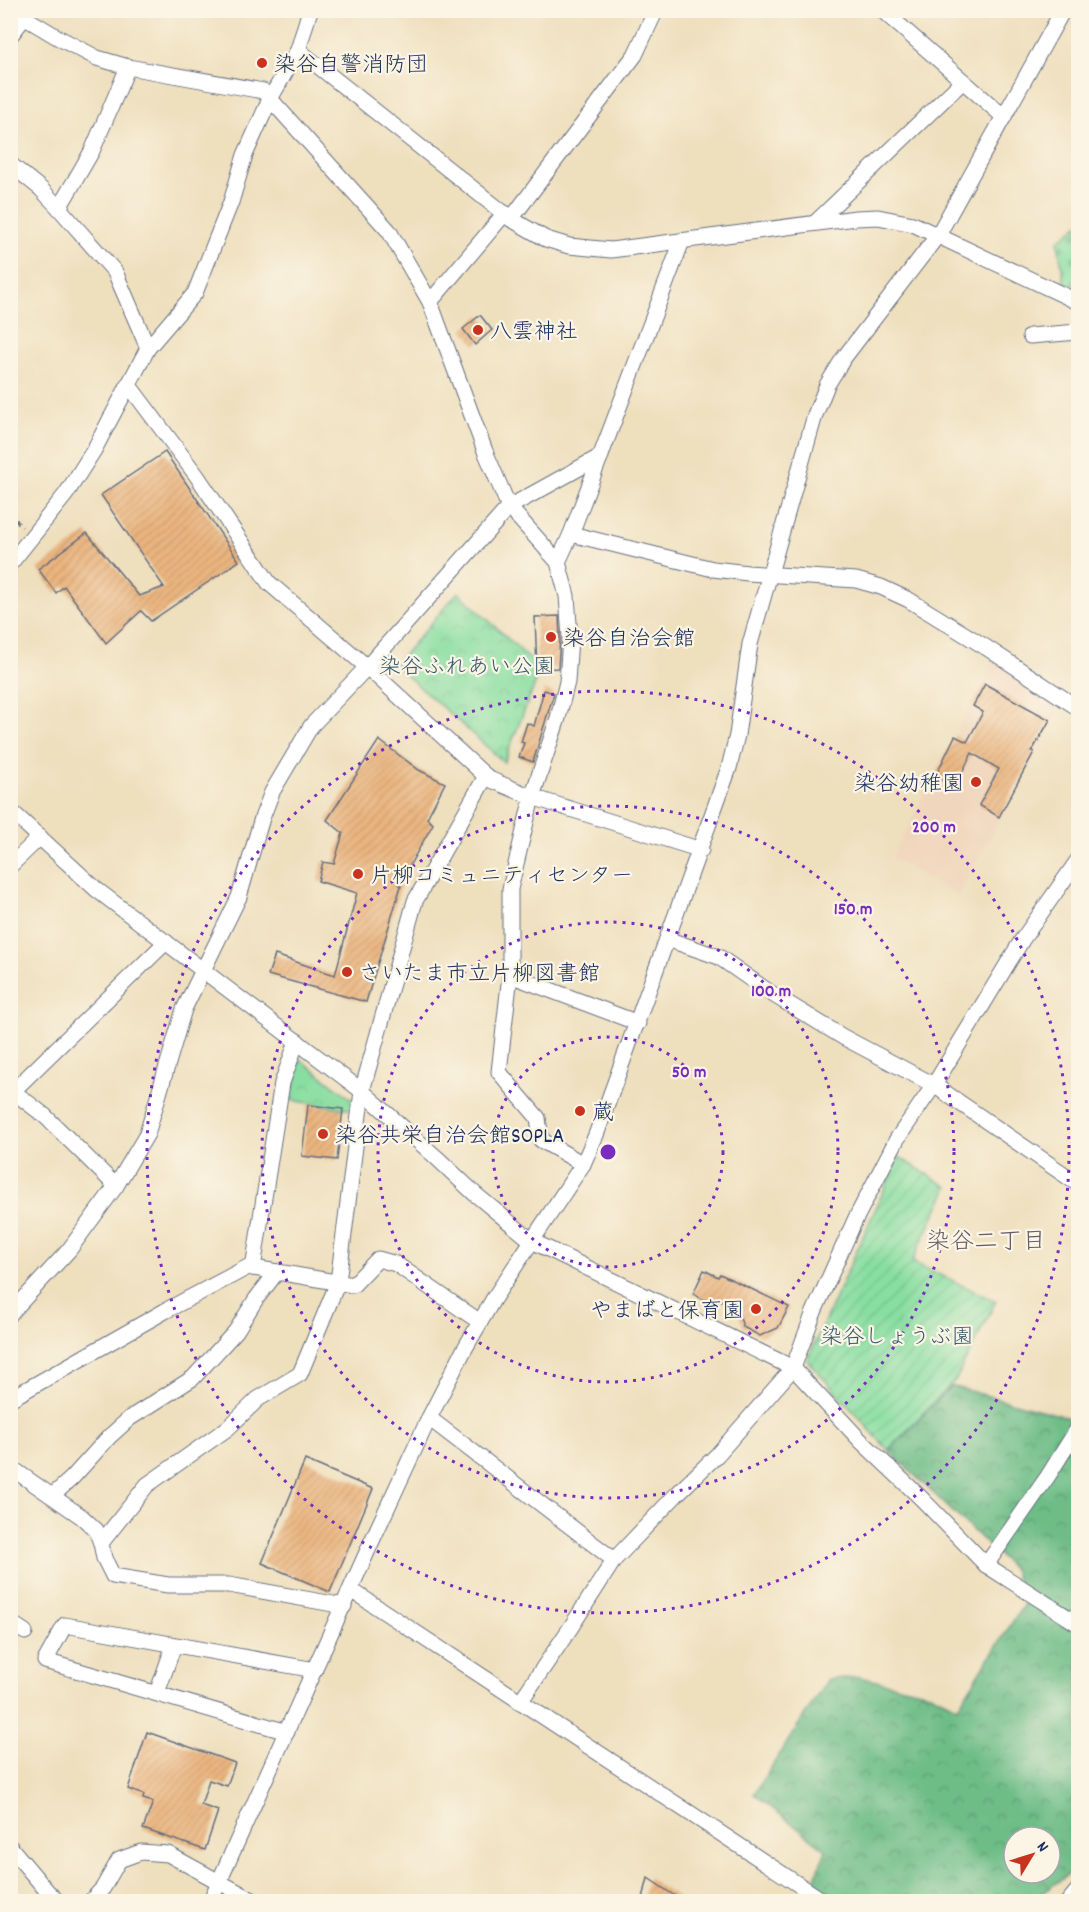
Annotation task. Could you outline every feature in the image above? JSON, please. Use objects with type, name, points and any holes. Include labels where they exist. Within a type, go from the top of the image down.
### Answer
[{"type":"street","points":[[10,564],[66,494],[94,450],[148,348],[195,293],[231,202],[245,155],[270,99],[298,50],[310,10]]},
{"type":"street","points":[[430,302],[508,216],[635,56],[656,10]]},
{"type":"street","points":[[882,10],[1004,117]]},
{"type":"street","points":[[210,1902],[429,1418],[480,1322],[583,1164],[596,1136],[729,768],[737,735],[750,644],[815,415],[826,385],[843,359],[938,235],[1064,10]]},
{"type":"street","points":[[10,36],[18,14],[97,58],[128,67],[263,91],[389,231],[430,302],[485,451],[509,507],[558,562],[567,596],[570,638],[567,682],[558,718],[532,797],[510,888],[510,975],[499,1072],[538,1118],[542,1140],[583,1164]]},
{"type":"street","points":[[298,50],[508,216],[546,239],[569,246],[610,250],[878,217],[913,224],[1078,302]]},
{"type":"street","points":[[59,207],[92,151],[128,67]]},
{"type":"street","points":[[815,223],[963,81]]},
{"type":"street","points":[[10,164],[59,207],[116,272],[148,348]]},
{"type":"street","points":[[558,562],[571,534],[682,241]]},
{"type":"street","points":[[1030,336],[1078,332]]},
{"type":"street","points":[[128,384],[197,476],[269,583],[367,667],[486,776],[532,797],[700,850]]},
{"type":"street","points":[[10,1314],[69,1250],[116,1186],[147,1134],[184,1009],[239,897],[272,792],[311,726],[367,667],[509,507],[601,456]]},
{"type":"street","points":[[571,534],[713,568],[748,573],[856,580],[881,586],[909,600],[987,648],[1078,708]]},
{"type":"street","points":[[101,1543],[147,1485],[228,1428],[258,1398],[300,1374],[338,1282],[362,1091],[415,901],[486,776]]},
{"type":"street","points":[[10,810],[97,890],[362,1091],[475,1194],[532,1241],[793,1368],[860,1440],[986,1565],[1078,1624]]},
{"type":"street","points":[[10,866],[40,837]]},
{"type":"street","points":[[520,1701],[614,1560],[717,1455],[793,1368],[814,1312],[873,1184],[897,1139],[934,1085],[1022,940],[1078,860]]},
{"type":"street","points":[[667,939],[719,957],[769,992],[843,1037],[934,1085],[1078,1184]]},
{"type":"street","points":[[116,1186],[45,1116],[12,1090],[166,942]]},
{"type":"street","points":[[510,975],[638,1023]]},
{"type":"street","points":[[253,1268],[282,1083],[297,1041]]},
{"type":"street","points":[[10,1399],[248,1267],[353,1285],[378,1259],[387,1261],[396,1264],[480,1322]]},
{"type":"street","points":[[52,1496],[130,1418],[193,1378],[236,1331],[256,1299],[277,1272]]},
{"type":"street","points":[[429,1418],[614,1560]]},
{"type":"street","points":[[986,1565],[1048,1476],[1078,1428]]},
{"type":"street","points":[[10,1467],[82,1516],[96,1530],[104,1558],[113,1576],[168,1585],[229,1585],[344,1606]]},
{"type":"street","points":[[351,1590],[825,1902]]},
{"type":"street","points":[[10,1622],[25,1632]]},
{"type":"street","points":[[287,1732],[45,1660],[65,1625],[315,1670]]},
{"type":"street","points":[[157,1693],[174,1645]]},
{"type":"street","points":[[10,1847],[58,1902]]},
{"type":"street","points":[[90,1902],[103,1888],[119,1860],[141,1852],[168,1854],[255,1902]]},
{"type":"street","points":[[1068,1902],[1078,1890]]},
{"type":"shaded area","name":"染谷幼稚園","points":[[993,662],[1062,706],[958,896],[892,858]]},
{"type":"green space","points":[[1078,225],[1078,289],[1064,282],[1058,241]]},
{"type":"green space","name":"染谷ふれあい公園","points":[[458,592],[533,662],[535,684],[504,762],[395,665]]},
{"type":"green space","points":[[300,1059],[354,1101],[353,1110],[291,1100]]},
{"type":"green space","name":"染谷しょうぶ園","points":[[899,1157],[948,1187],[912,1262],[996,1301],[956,1379],[888,1450],[807,1360]]},
{"type":"green space","points":[[951,1386],[1078,1420],[1078,1867],[1062,1879],[1062,1825],[1002,1825],[1002,1885],[1053,1885],[1031,1901],[843,1901],[813,1883],[826,1850],[754,1794],[828,1679],[859,1677],[930,1693],[958,1707],[1026,1601],[1013,1569],[889,1451]]},
{"type":"building","name":"八雲神社","points":[[480,315],[492,330],[475,345],[463,329]]},
{"type":"building","points":[[165,452],[239,561],[151,621],[141,611],[106,643],[64,586],[56,593],[38,569],[87,533],[139,596],[164,587],[101,495]]},
{"type":"building","points":[[559,616],[558,668],[537,669],[535,617]]},
{"type":"building","points":[[985,684],[1050,720],[999,817],[979,805],[999,769],[972,753],[955,787],[935,777],[955,736],[967,742],[983,712],[973,706]]},
{"type":"building","points":[[544,690],[554,693],[533,762],[519,757],[524,743],[521,742],[527,723],[534,726]]},
{"type":"building","name":"片柳コミュニティセンター","points":[[379,740],[419,770],[445,783],[427,818],[433,824],[399,884],[401,886],[366,1002],[268,975],[275,955],[335,975],[357,893],[318,881],[323,862],[334,864],[343,833],[327,820]]},
{"type":"building","points":[[308,1105],[343,1109],[337,1160],[302,1156]]},
{"type":"building","points":[[704,1270],[718,1277],[720,1274],[789,1307],[778,1328],[760,1336],[743,1327],[737,1308],[714,1297],[710,1303],[693,1294]]},
{"type":"building","points":[[305,1460],[373,1489],[330,1592],[262,1563]]},
{"type":"building","points":[[147,1732],[235,1763],[227,1786],[209,1780],[201,1805],[218,1811],[205,1850],[143,1829],[153,1802],[143,1799],[144,1795],[128,1789]]},
{"type":"building","points":[[648,1878],[684,1902],[642,1902]]},
{"type":"place","name":"染谷自警消防団","points":[[262,63]]},
{"type":"place","name":"八雲神社","points":[[478,330]]},
{"type":"place","name":"染谷自治会館","points":[[551,637]]},
{"type":"place","name":"染谷幼稚園","points":[[976,782]]},
{"type":"place","name":"片柳コミュニティセンター","points":[[358,874]]},
{"type":"place","name":"さいたま市立片柳図書館","points":[[347,972]]},
{"type":"place","name":"蔵","points":[[580,1111]]},
{"type":"place","name":"染谷共栄自治会館SOPLA","points":[[323,1134]]},
{"type":"place","name":"やまばと保育園","points":[[756,1309]]},
{"type":"district","name":"染谷二丁目","points":[[986,1240]]}]
